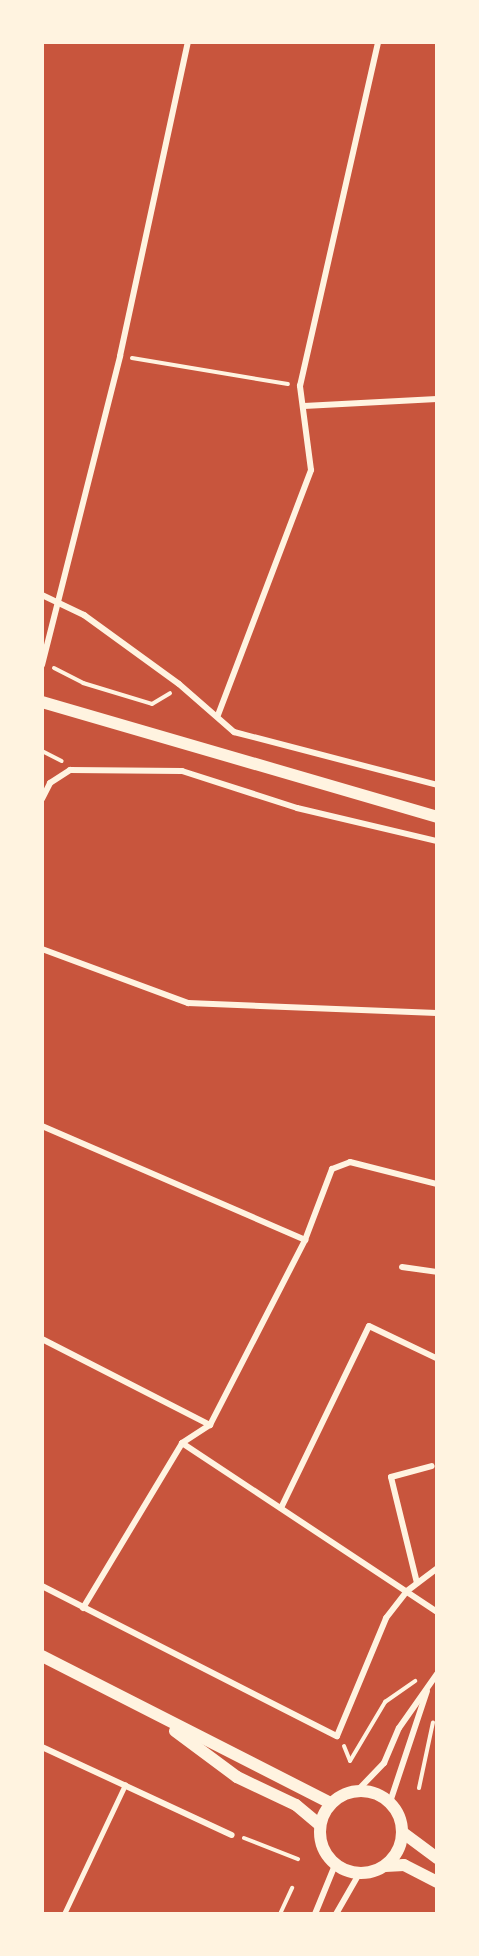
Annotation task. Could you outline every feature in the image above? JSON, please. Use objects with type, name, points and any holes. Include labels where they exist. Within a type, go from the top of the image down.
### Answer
[{"type":"main road","points":[[42,702],[437,817]]},
{"type":"main road","points":[[42,1656],[155,1716],[330,1803]]},
{"type":"main road","points":[[155,1716],[237,1777],[296,1805],[320,1825]]},
{"type":"main road","points":[[437,1858],[402,1832],[390,1802],[357,1791],[330,1803],[320,1825],[320,1842],[335,1865],[359,1874],[385,1866],[404,1865],[437,1882]]},
{"type":"main road","points":[[385,1866],[398,1851],[402,1832]]},
{"type":"street","points":[[42,665],[120,356],[188,42]]},
{"type":"street","points":[[218,715],[311,470],[300,386],[378,42]]},
{"type":"street","points":[[303,406],[437,399]]},
{"type":"street","points":[[42,595],[59,603],[179,684],[218,715],[234,732],[437,785]]},
{"type":"street","points":[[42,799],[50,783],[70,770],[182,771],[297,807],[437,841]]},
{"type":"street","points":[[42,949],[188,1003],[437,1013]]},
{"type":"street","points":[[42,1126],[305,1240]]},
{"type":"street","points":[[83,1608],[182,1443],[210,1425],[305,1240],[332,1169],[351,1162],[437,1184]]},
{"type":"street","points":[[402,1267],[437,1272]]},
{"type":"street","points":[[281,1508],[369,1326],[436,1358]]},
{"type":"street","points":[[42,1339],[210,1425]]},
{"type":"street","points":[[182,1443],[437,1612]]},
{"type":"street","points":[[417,1583],[392,1477],[432,1466]]},
{"type":"street","points":[[42,1586],[337,1736],[386,1618],[407,1591],[437,1568]]},
{"type":"street","points":[[357,1791],[384,1763],[399,1728],[437,1674]]},
{"type":"street","points":[[390,1802],[428,1687]]},
{"type":"street","points":[[42,1747],[232,1835]]},
{"type":"street","points":[[315,1914],[335,1865]]},
{"type":"street","points":[[336,1914],[359,1874]]},
{"type":"lane","points":[[64,1914],[125,1785]]},
{"type":"path","points":[[120,356],[300,386]]},
{"type":"path","points":[[42,665],[152,704],[162,703],[179,684]]},
{"type":"path","points":[[42,751],[57,755],[70,770]]},
{"type":"path","points":[[350,1761],[385,1702],[420,1678]]},
{"type":"path","points":[[418,1788],[434,1715]]},
{"type":"path","points":[[232,1835],[298,1858]]},
{"type":"path","points":[[280,1914],[292,1888]]}]
